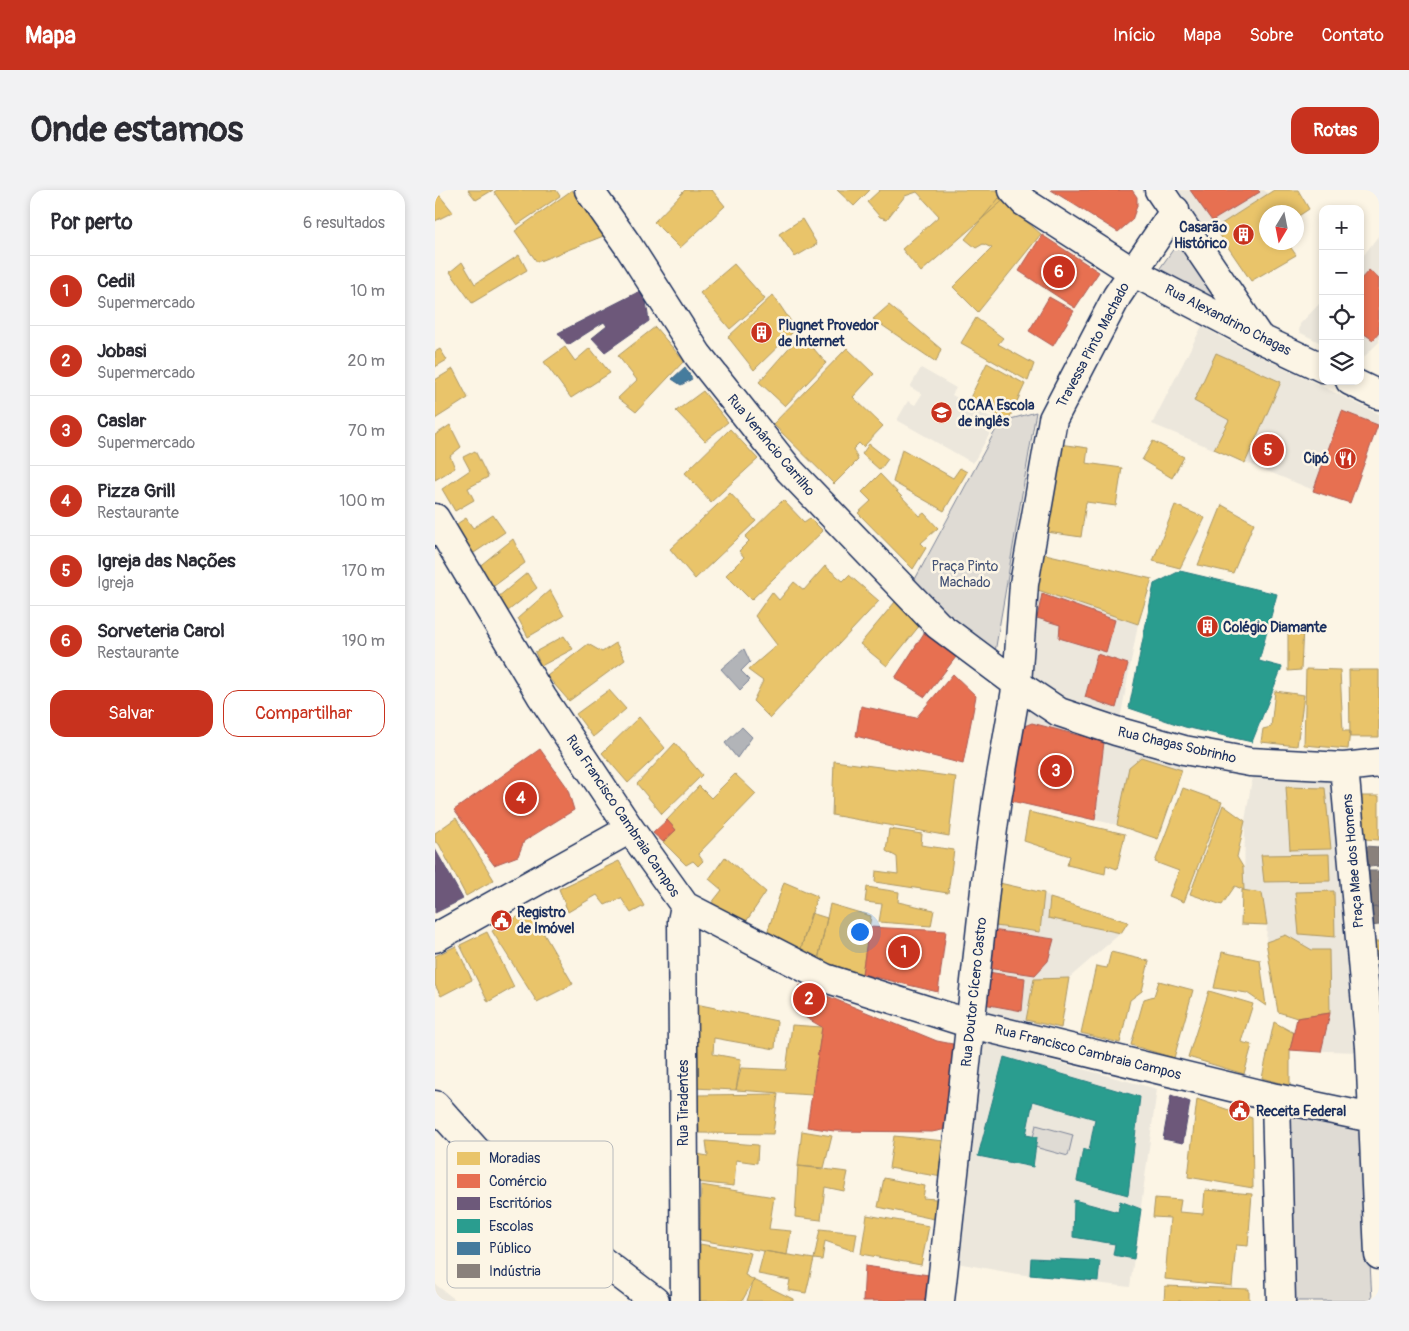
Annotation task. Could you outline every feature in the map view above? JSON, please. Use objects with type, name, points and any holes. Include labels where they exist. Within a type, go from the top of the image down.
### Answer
[{"type":"street","name":"Rua Venâncio Carrilho","points":[[589,190],[627,244],[698,356],[790,471],[938,625],[1017,684]]},
{"type":"street","name":"Rua Alexandrino Chagas","points":[[1013,190],[1024,202],[1133,272],[1259,338],[1319,366]]},
{"type":"street","name":"Travessa Pinto Machado","points":[[1017,684],[1023,584],[1053,419],[1133,272],[1167,200]]},
{"type":"street","points":[[1167,200],[1259,338]]},
{"type":"street","points":[[1358,385],[1379,395]]},
{"type":"street","name":"Rua Francisco Cambraia Campos","points":[[435,518],[542,697],[685,906],[825,978],[971,1024],[1276,1098],[1372,1118]]},
{"type":"street","name":"Rua Chagas Sobrinho","points":[[1017,684],[1059,712],[1116,731],[1184,750],[1250,762],[1344,767],[1379,763]]},
{"type":"street","name":"Rua Doutor Cícero Castro","points":[[939,1301],[995,808],[1017,684]]},
{"type":"street","name":"Praça Mae dos Homens","points":[[1344,767],[1370,1047],[1379,1255]]},
{"type":"street","points":[[435,938],[631,829]]},
{"type":"street","name":"Rua Tiradentes","points":[[685,906],[682,921],[685,1301]]},
{"type":"street","points":[[1276,1098],[1281,1301]]},
{"type":"street","points":[[435,1105],[467,1141]]},
{"type":"street","points":[[613,1269],[655,1301]]},
{"type":"shaded area","points":[[1176,190],[1264,190],[1268,194],[1204,235]]},
{"type":"shaded area","points":[[1379,235],[1379,342],[1364,357],[1364,295],[1364,255]]},
{"type":"shaded area","points":[[1319,304],[1319,342],[1299,332],[1300,324]]},
{"type":"shaded area","points":[[1202,326],[1224,339],[1379,414],[1378,425],[1323,494],[1152,424]]},
{"type":"shaded area","name":"CCAA Escola de inglês","points":[[921,368],[956,388],[952,395],[997,421],[973,463],[897,420],[908,401],[915,405],[922,394],[910,387]]},
{"type":"shaded area","points":[[1035,589],[1138,624],[1119,725],[1183,753],[1182,770],[1158,839],[1117,825],[1007,800]]},
{"type":"shaded area","points":[[744,649],[750,662],[741,671],[750,680],[740,690],[721,669]]},
{"type":"shaded area","points":[[742,727],[752,737],[737,758],[725,743]]},
{"type":"shaded area","points":[[1254,767],[1337,772],[1362,1052],[1290,1050],[1297,1018],[1279,1012],[1266,942],[1267,925],[1262,893],[1244,890],[1245,821]]},
{"type":"shaded area","points":[[995,882],[1044,893],[1050,898],[1128,922],[1121,933],[1069,978],[1034,979],[1026,1023],[976,1014]]},
{"type":"shaded area","points":[[982,1042],[1157,1089],[1130,1287],[1017,1274],[957,1263]]},
{"type":"shaded area","points":[[435,1284],[457,1301],[435,1301]]},
{"type":"green space","points":[[1184,234],[1229,316],[1158,271]]},
{"type":"green space","name":"Praça Pinto Machado","points":[[1036,412],[994,658],[913,583],[1000,422]]},
{"type":"green space","points":[[1283,1109],[1360,1127],[1366,1186],[1372,1301],[1286,1301]]},
{"type":"green space","points":[[1036,1125],[1073,1135],[1068,1156],[1031,1146]]},
{"type":"building: Moradias","points":[[435,190],[453,212],[435,221]]},
{"type":"building: Moradias","points":[[468,190],[493,190],[476,200]]},
{"type":"building: Moradias","points":[[497,190],[556,190],[560,196],[517,225],[494,192]]},
{"type":"building: Moradias","points":[[572,190],[606,235],[537,262],[515,231]]},
{"type":"building: Moradias","points":[[685,190],[712,190],[725,206],[680,248],[654,222]]},
{"type":"building: Moradias","points":[[837,190],[870,190],[854,206]]},
{"type":"building: Moradias","points":[[880,190],[1001,190],[1007,197],[921,272],[902,249],[939,216],[917,192],[905,196],[887,219],[880,217],[867,202]]},
{"type":"building: Moradias","name":"Casarão Histórico","points":[[1274,190],[1298,190],[1309,209],[1304,212],[1304,205],[1259,205],[1259,250],[1293,250],[1296,255],[1251,281],[1215,228]]},
{"type":"building: Moradias","points":[[999,198],[1041,234],[978,312],[953,287],[992,248],[983,244],[976,248],[965,239]]},
{"type":"building: Moradias","points":[[802,219],[817,244],[795,257],[779,234]]},
{"type":"building: Moradias","points":[[519,255],[527,270],[472,303],[450,272],[462,262],[475,284]]},
{"type":"building: Moradias","points":[[734,264],[765,299],[730,329],[700,293]]},
{"type":"building: Moradias","name":"Plugnet Provedor de Internet","points":[[773,295],[796,329],[754,370],[728,337]]},
{"type":"building: Moradias","points":[[889,305],[941,349],[936,362],[873,319]]},
{"type":"building: Moradias","points":[[976,318],[1003,338],[998,344],[1034,364],[1028,381],[961,343]]},
{"type":"building: Moradias","points":[[655,327],[684,361],[636,412],[618,398],[637,380],[618,356]]},
{"type":"building: Moradias","points":[[801,334],[826,363],[785,406],[759,382]]},
{"type":"building: Moradias","points":[[565,347],[575,361],[590,348],[610,373],[571,398],[544,362]]},
{"type":"building: Moradias","points":[[847,348],[874,374],[853,397],[883,426],[863,447],[859,443],[853,449],[858,460],[834,484],[773,424]]},
{"type":"building: Moradias","points":[[440,349],[447,360],[435,367],[435,352]]},
{"type":"building: Moradias","points":[[1216,353],[1281,382],[1245,463],[1214,449],[1229,420],[1194,401]]},
{"type":"building: Moradias","points":[[987,363],[1025,384],[1008,421],[969,400]]},
{"type":"building: Moradias","points":[[453,369],[468,398],[435,419],[435,380]]},
{"type":"building: Moradias","points":[[703,391],[728,422],[705,441],[676,411]]},
{"type":"building: Moradias","points":[[450,425],[461,447],[450,456],[455,468],[435,480],[435,435]]},
{"type":"building: Moradias","points":[[730,429],[758,459],[711,502],[685,473]]},
{"type":"building: Moradias","points":[[1153,441],[1184,457],[1172,478],[1142,460]]},
{"type":"building: Moradias","points":[[869,444],[888,459],[880,470],[862,454]]},
{"type":"building: Moradias","points":[[1059,444],[1088,448],[1086,463],[1122,468],[1116,506],[1086,502],[1081,537],[1047,532]]},
{"type":"building: Moradias","points":[[902,449],[953,478],[960,468],[967,472],[944,511],[893,482]]},
{"type":"building: Moradias","points":[[475,451],[488,477],[468,488],[474,500],[455,511],[442,489],[470,470],[463,457]]},
{"type":"building: Moradias","points":[[880,474],[920,516],[924,513],[938,528],[921,543],[926,548],[913,569],[858,513],[871,501],[862,492]]},
{"type":"building: Moradias","points":[[730,493],[756,521],[695,579],[670,549]]},
{"type":"building: Moradias","points":[[783,500],[804,522],[810,518],[823,531],[751,600],[726,575],[744,557],[739,551],[749,541],[745,537]]},
{"type":"building: Moradias","points":[[1175,505],[1205,518],[1180,568],[1153,561]]},
{"type":"building: Moradias","points":[[1222,505],[1254,523],[1233,573],[1198,565]]},
{"type":"building: Moradias","points":[[493,515],[505,532],[471,555],[452,527],[466,518],[473,528]]},
{"type":"building: Moradias","points":[[513,539],[525,563],[490,589],[477,568]]},
{"type":"building: Moradias","points":[[1041,553],[1152,579],[1138,624],[1035,589]]},
{"type":"building: Moradias","points":[[825,566],[843,581],[849,575],[879,601],[770,718],[753,701],[763,681],[748,670],[777,645],[755,616],[772,592],[779,600],[794,582],[804,590]]},
{"type":"building: Moradias","points":[[527,573],[537,588],[508,611],[498,597]]},
{"type":"building: Moradias","points":[[550,590],[564,616],[528,637],[518,618]]},
{"type":"building: Moradias","points":[[895,602],[920,625],[887,666],[860,644]]},
{"type":"building: Moradias","points":[[1303,627],[1301,670],[1288,671],[1288,628]]},
{"type":"building: Moradias","points":[[564,636],[573,649],[541,666],[535,652]]},
{"type":"building: Moradias","points":[[616,643],[625,660],[569,701],[547,676],[588,644],[602,652]]},
{"type":"building: Moradias","points":[[1306,669],[1340,670],[1343,731],[1350,731],[1348,749],[1304,745]]},
{"type":"building: Moradias","points":[[1349,670],[1379,670],[1379,737],[1350,737]]},
{"type":"building: Moradias","points":[[609,690],[626,709],[593,737],[576,714]]},
{"type":"building: Moradias","points":[[1275,691],[1304,695],[1297,746],[1261,742],[1263,729],[1271,727]]},
{"type":"building: Moradias","points":[[639,717],[665,748],[628,783],[602,753]]},
{"type":"building: Moradias","points":[[675,743],[702,775],[662,814],[637,784]]},
{"type":"building: Moradias","points":[[1141,757],[1182,770],[1158,839],[1117,825],[1129,767]]},
{"type":"building: Moradias","points":[[834,761],[956,777],[949,836],[832,815]]},
{"type":"building: Moradias","points":[[735,774],[756,794],[698,854],[703,861],[698,866],[693,861],[686,865],[663,842],[676,830],[667,820],[699,786],[711,798]]},
{"type":"building: Moradias","points":[[1286,787],[1325,788],[1331,849],[1290,850]]},
{"type":"building: Moradias","points":[[1183,788],[1222,802],[1184,902],[1169,896],[1179,871],[1155,862]]},
{"type":"building: Moradias","points":[[1361,796],[1379,796],[1379,840],[1363,839]]},
{"type":"building: Moradias","points":[[1223,805],[1245,821],[1237,857],[1243,867],[1244,890],[1235,886],[1222,905],[1190,894]]},
{"type":"building: Moradias","points":[[1029,812],[1125,834],[1117,869],[1106,865],[1105,874],[1067,865],[1070,856],[1024,841]]},
{"type":"building: Moradias","points":[[456,818],[494,880],[466,896],[439,844],[435,842],[435,833]]},
{"type":"building: Moradias","points":[[889,829],[922,834],[921,845],[954,850],[948,893],[875,882],[876,871],[898,874],[897,857],[886,851]]},
{"type":"building: Moradias","points":[[1329,854],[1330,881],[1264,882],[1261,855]]},
{"type":"building: Moradias","points":[[725,857],[766,892],[743,926],[711,904],[722,890],[709,879]]},
{"type":"building: Moradias","points":[[619,861],[644,906],[631,913],[621,898],[605,905],[597,895],[568,912],[559,889]]},
{"type":"building: Moradias","points":[[784,882],[817,896],[800,952],[765,939]]},
{"type":"building: Moradias","points":[[995,882],[1044,893],[1040,932],[988,925]]},
{"type":"building: Moradias","points":[[867,887],[899,892],[898,902],[934,910],[931,926],[879,922],[882,904],[865,902]]},
{"type":"building: Moradias","points":[[1242,890],[1262,893],[1267,925],[1241,924]]},
{"type":"building: Moradias","points":[[1334,891],[1335,937],[1299,934],[1295,892]]},
{"type":"building: Moradias","points":[[1050,898],[1128,922],[1121,933],[1048,918]]},
{"type":"building: Moradias","points":[[830,904],[871,916],[862,974],[818,960]]},
{"type":"building: Moradias","points":[[530,910],[573,984],[537,1002],[492,931]]},
{"type":"building: Moradias","points":[[811,913],[827,918],[818,960],[800,952]]},
{"type":"building: Moradias","points":[[487,932],[514,987],[488,1002],[460,945]]},
{"type":"building: Moradias","points":[[1286,935],[1312,950],[1329,950],[1330,1013],[1297,1018],[1278,1012],[1266,942]]},
{"type":"building: Moradias","points":[[1371,941],[1379,941],[1379,977],[1377,977]]},
{"type":"building: Moradias","points":[[456,946],[472,980],[441,996],[435,985],[435,956]]},
{"type":"building: Moradias","points":[[1111,952],[1149,961],[1142,991],[1130,1000],[1120,1043],[1081,1033],[1096,966],[1107,968]]},
{"type":"building: Moradias","points":[[1222,952],[1260,960],[1266,1006],[1247,993],[1214,988]]},
{"type":"building: Moradias","points":[[1069,978],[1061,1028],[1026,1020],[1034,979]]},
{"type":"building: Moradias","points":[[1159,981],[1193,990],[1174,1058],[1131,1045],[1144,999],[1154,996]]},
{"type":"building: Moradias","points":[[1209,991],[1253,1004],[1241,1042],[1252,1045],[1244,1074],[1188,1057]]},
{"type":"building: Moradias","points":[[696,1004],[777,1021],[775,1049],[714,1038],[713,1054],[741,1059],[736,1090],[693,1088]]},
{"type":"building: Moradias","points":[[1274,1022],[1294,1033],[1290,1050],[1290,1086],[1262,1078]]},
{"type":"building: Moradias","points":[[792,1025],[822,1027],[812,1095],[736,1090],[741,1068],[786,1070]]},
{"type":"building: Moradias","points":[[778,1094],[773,1134],[699,1133],[698,1095]]},
{"type":"building: Moradias","points":[[1197,1099],[1252,1118],[1253,1188],[1188,1177]]},
{"type":"building: Moradias","points":[[802,1131],[832,1136],[824,1168],[798,1166]]},
{"type":"building: Moradias","points":[[894,1136],[945,1141],[942,1177],[889,1168]]},
{"type":"building: Moradias","points":[[706,1141],[758,1145],[757,1163],[736,1160],[734,1186],[696,1182],[697,1154],[708,1156]]},
{"type":"building: Moradias","points":[[798,1166],[848,1172],[844,1191],[825,1187],[821,1220],[795,1217]]},
{"type":"building: Moradias","points":[[884,1178],[925,1186],[923,1198],[936,1199],[934,1219],[878,1207]]},
{"type":"building: Moradias","points":[[701,1185],[774,1197],[769,1229],[791,1231],[787,1255],[700,1240]]},
{"type":"building: Moradias","points":[[1205,1190],[1252,1194],[1248,1246],[1236,1245],[1232,1286],[1165,1279],[1170,1218],[1153,1217],[1155,1198],[1181,1200],[1179,1212],[1203,1214]]},
{"type":"building: Moradias","points":[[867,1215],[929,1226],[921,1265],[861,1254]]},
{"type":"building: Moradias","points":[[820,1229],[857,1233],[854,1251],[825,1241],[822,1260],[814,1259]]},
{"type":"building: Moradias","points":[[700,1244],[751,1253],[745,1275],[754,1280],[742,1301],[699,1301]]},
{"type":"building: Moradias","points":[[764,1251],[814,1259],[806,1293],[788,1290],[790,1280],[758,1274]]},
{"type":"building: Moradias","points":[[754,1280],[793,1299],[793,1301],[747,1301]]},
{"type":"building: Moradias","points":[[1165,1286],[1249,1289],[1249,1301],[1164,1301]]},
{"type":"building: Comércio","points":[[1051,190],[1132,190],[1137,197],[1137,206],[1132,220],[1118,232]]},
{"type":"building: Comércio","points":[[1190,190],[1258,190],[1260,192],[1212,221]]},
{"type":"building: Comércio","points":[[1042,235],[1099,272],[1075,308],[1019,271]]},
{"type":"building: Comércio","points":[[1369,270],[1379,279],[1379,333],[1373,340],[1364,334],[1364,276]]},
{"type":"building: Comércio","points":[[1049,297],[1074,311],[1053,346],[1029,331]]},
{"type":"building: Comércio","name":"Cipó","points":[[1342,411],[1378,425],[1350,503],[1313,491]]},
{"type":"building: Comércio","points":[[1042,594],[1115,620],[1106,652],[1059,638],[1060,625],[1037,618]]},
{"type":"building: Comércio","points":[[926,630],[956,657],[925,697],[895,678]]},
{"type":"building: Comércio","points":[[1097,654],[1128,664],[1116,708],[1085,697]]},
{"type":"building: Comércio","points":[[953,674],[976,696],[963,764],[856,736],[861,706],[916,718]]},
{"type":"building: Comércio","points":[[1032,723],[1104,742],[1095,820],[1007,800],[1022,727]]},
{"type":"building: Comércio","points":[[540,749],[567,787],[574,810],[524,841],[518,856],[494,865],[454,810]]},
{"type":"building: Comércio","points":[[667,820],[676,830],[663,842],[653,833]]},
{"type":"building: Comércio","points":[[869,927],[946,931],[938,992],[862,974]]},
{"type":"building: Comércio","points":[[985,929],[1054,939],[1048,961],[1035,975],[980,967]]},
{"type":"building: Comércio","points":[[982,971],[1025,978],[1022,1011],[978,1003]]},
{"type":"building: Comércio","points":[[800,985],[937,1041],[958,1045],[947,1129],[932,1132],[834,1131],[807,1127],[822,1027],[796,1012]]},
{"type":"building: Comércio","points":[[1330,1013],[1321,1052],[1290,1050],[1297,1018]]},
{"type":"building: Comércio","points":[[865,1266],[929,1275],[925,1301],[863,1301]]},
{"type":"building: Escritórios","points":[[644,289],[649,321],[605,352],[592,338],[607,326],[604,322],[568,345],[558,333]]},
{"type":"building: Escritórios","points":[[435,849],[463,899],[435,913]]},
{"type":"building: Escritórios","points":[[1171,1095],[1190,1102],[1183,1143],[1163,1139]]},
{"type":"building: Escolas","name":"Colégio Diamante","points":[[1180,571],[1277,594],[1259,661],[1282,667],[1252,742],[1185,727],[1129,708],[1154,584]]},
{"type":"building: Escolas","points":[[1004,1057],[1140,1097],[1128,1195],[1077,1181],[1083,1149],[1089,1151],[1095,1119],[1033,1101],[1026,1135],[1037,1137],[1033,1167],[978,1156]]},
{"type":"building: Escolas","points":[[1074,1200],[1118,1212],[1120,1201],[1141,1209],[1134,1259],[1113,1255],[1115,1244],[1073,1237]]},
{"type":"building: Escolas","points":[[1031,1258],[1100,1261],[1098,1281],[1030,1275]]},
{"type":"building: Público","points":[[685,367],[692,379],[681,385],[672,379]]},
{"type":"building: Público","points":[[1261,439],[1281,449],[1275,462],[1255,452]]},
{"type":"building: Indústria","points":[[1365,846],[1379,847],[1379,866],[1369,867]]},
{"type":"building: Indústria","points":[[1368,871],[1379,871],[1379,906],[1370,908]]},
{"type":"building: Indústria","points":[[1379,907],[1379,925],[1371,926],[1370,908]]},
{"type":"place","name":"Casarão Histórico","points":[[1243,235]]},
{"type":"place","name":"Sorveteria Carol","points":[[1059,272]]},
{"type":"place","name":"Plugnet Provedor de Internet","points":[[762,333]]},
{"type":"place","name":"CCAA Escola de inglês","points":[[942,413]]},
{"type":"place","name":"Igreja das Nações","points":[[1268,450]]},
{"type":"place","name":"Cipó","points":[[1345,458]]},
{"type":"place","name":"Colégio Diamante","points":[[1207,627]]},
{"type":"place","name":"Caslar","points":[[1056,771]]},
{"type":"place","name":"Pizza Grill","points":[[521,798]]},
{"type":"place","name":"Registro de Imóvel","points":[[501,920]]},
{"type":"place","name":"Cedil","points":[[904,952]]},
{"type":"place","name":"Jobasi","points":[[809,999]]},
{"type":"place","name":"Receita Federal","points":[[1240,1111]]}]
